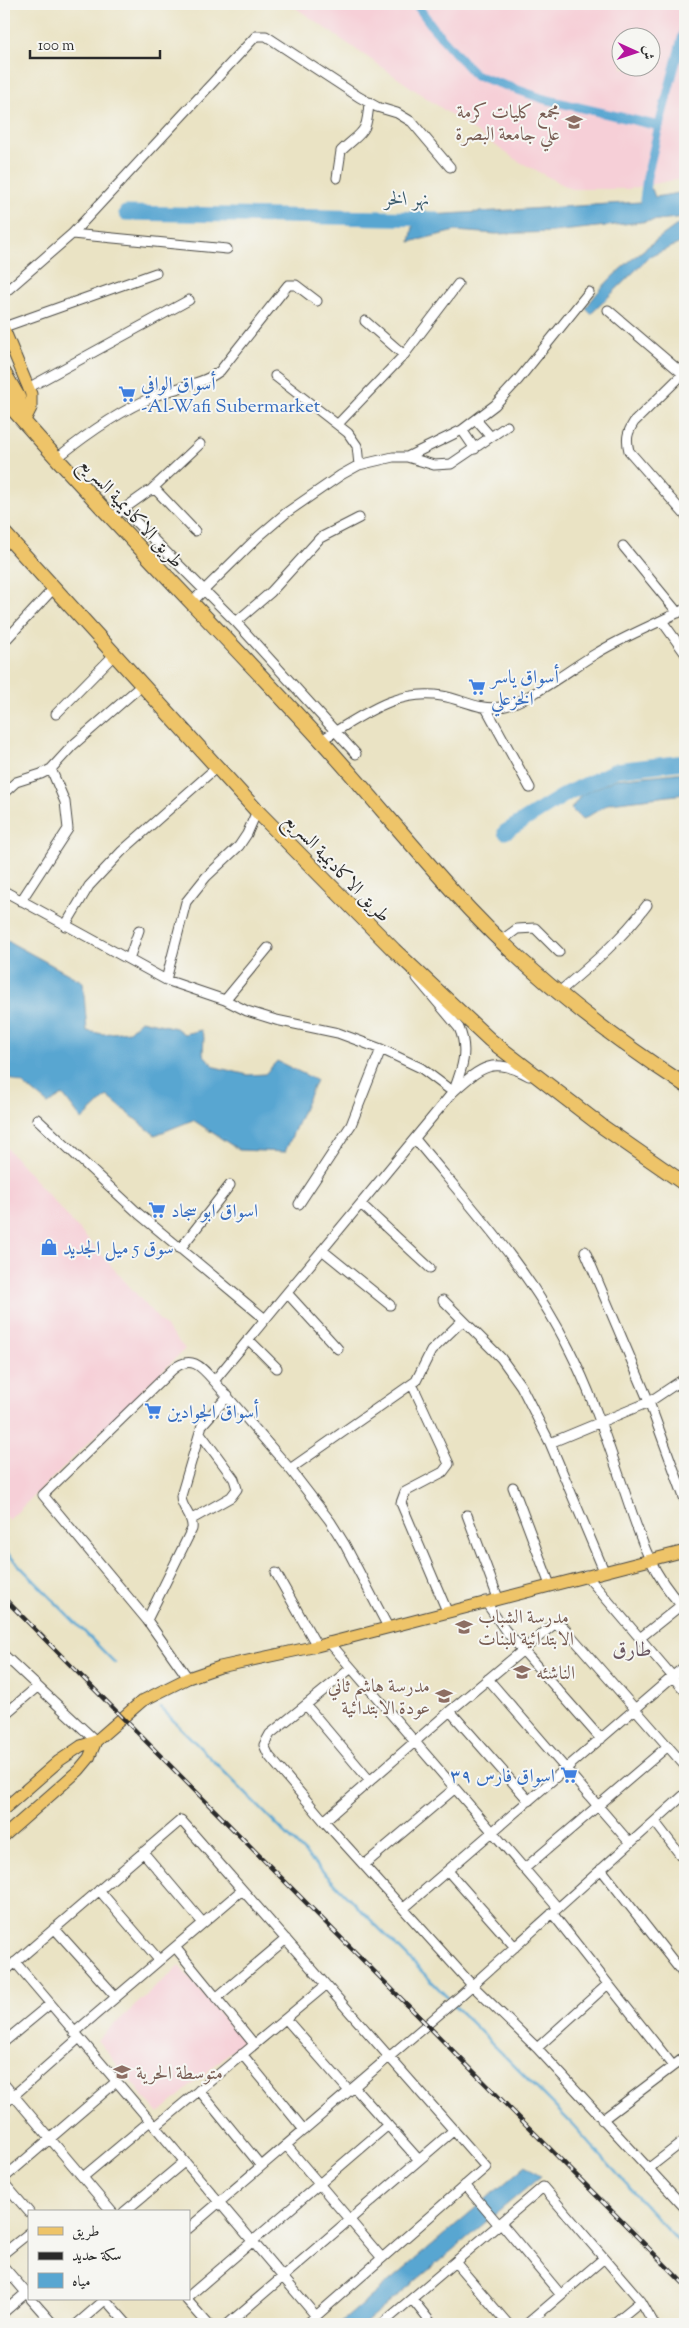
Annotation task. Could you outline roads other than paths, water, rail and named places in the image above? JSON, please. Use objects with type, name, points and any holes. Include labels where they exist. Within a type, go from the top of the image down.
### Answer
[{"type":"highway","points":[[4,373],[18,397],[24,422]]},
{"type":"highway","name":"طريق الاكاديمية السريع","points":[[4,399],[110,518],[192,602],[321,740],[472,912],[559,992],[628,1047],[685,1085]]},
{"type":"highway","name":"طريق الاكاديمية السريع","points":[[4,533],[256,811],[394,950],[490,1040],[559,1094],[685,1184]]},
{"type":"main road","points":[[4,328],[28,388],[31,408],[24,422]]},
{"type":"main road","points":[[4,1809],[64,1758],[81,1746],[96,1741],[142,1701],[188,1678],[220,1666],[316,1646],[685,1551]]},
{"type":"main road","points":[[4,1836],[79,1770],[89,1758],[96,1741]]},
{"type":"street","points":[[4,293],[72,234],[256,36],[266,36],[377,107],[397,113],[412,122],[450,167]]},
{"type":"street","points":[[337,178],[341,150],[362,133],[368,123],[369,102]]},
{"type":"street","points":[[72,234],[227,250]]},
{"type":"street","points":[[4,328],[156,274]]},
{"type":"street","points":[[56,458],[101,425],[143,402],[204,380],[220,371],[288,285],[296,284],[317,301]]},
{"type":"street","points":[[338,424],[404,355],[458,284]]},
{"type":"street","points":[[407,458],[462,430],[507,393],[589,292]]},
{"type":"street","points":[[28,388],[189,300]]},
{"type":"street","points":[[608,310],[684,373],[634,422],[628,431],[627,441],[629,451],[685,515]]},
{"type":"street","points":[[366,320],[404,355]]},
{"type":"street","points":[[275,376],[338,424],[354,439],[357,446],[359,466]]},
{"type":"street","points":[[476,420],[491,437]]},
{"type":"street","points":[[192,602],[286,513],[340,475],[359,466],[392,457],[407,458],[434,465],[445,465],[457,461],[507,426]]},
{"type":"street","points":[[462,430],[475,449]]},
{"type":"street","points":[[110,518],[152,490],[200,444]]},
{"type":"street","points":[[152,490],[159,491],[195,530]]},
{"type":"street","points":[[123,509],[236,622],[356,754]]},
{"type":"street","points":[[236,622],[272,592],[320,538],[359,518]]},
{"type":"street","points":[[321,740],[390,701],[408,695],[446,696],[467,704],[486,708],[502,707],[516,702],[597,652],[682,611],[623,546]]},
{"type":"street","points":[[4,642],[54,588]]},
{"type":"street","points":[[662,620],[685,653]]},
{"type":"street","points":[[56,714],[114,655]]},
{"type":"street","points":[[4,793],[12,785],[51,769],[73,745],[142,685]]},
{"type":"street","points":[[486,708],[530,788]]},
{"type":"street","points":[[65,926],[89,886],[122,851],[216,767]]},
{"type":"street","points":[[21,901],[68,829],[65,802],[51,769]]},
{"type":"street","points":[[4,779],[12,785]]},
{"type":"street","points":[[166,980],[186,902],[206,877],[239,846],[247,834],[256,811]]},
{"type":"street","points":[[4,891],[166,980],[225,1000],[247,1011],[276,1020],[338,1033],[381,1049],[421,1068],[453,1092]]},
{"type":"street","points":[[559,992],[609,950],[630,928],[647,905]]},
{"type":"street","points":[[502,940],[517,929],[534,928],[559,952]]},
{"type":"street","points":[[129,959],[139,930]]},
{"type":"street","points":[[225,1000],[268,948]]},
{"type":"street","points":[[394,950],[459,1028],[463,1036],[465,1054],[453,1092]]},
{"type":"street","points":[[299,1204],[351,1124],[381,1049]]},
{"type":"street","points":[[214,1381],[453,1092],[478,1070],[494,1065],[516,1069],[559,1094]]},
{"type":"street","points":[[37,1120],[139,1214],[265,1319]]},
{"type":"street","points":[[415,1139],[500,1241],[535,1290],[570,1350],[601,1423],[648,1560],[663,1584],[683,1603],[640,1638]]},
{"type":"street","points":[[180,1249],[230,1184]]},
{"type":"street","points":[[361,1204],[430,1268]]},
{"type":"street","points":[[322,1250],[390,1305]]},
{"type":"street","points":[[585,1250],[649,1402],[685,1500]]},
{"type":"street","points":[[287,1293],[338,1349]]},
{"type":"street","points":[[442,1300],[500,1358],[514,1375],[550,1443],[604,1571]]},
{"type":"street","points":[[290,1469],[412,1384],[418,1377],[431,1351],[463,1320]]},
{"type":"street","points":[[248,1339],[277,1368]]},
{"type":"street","points":[[188,1678],[147,1620],[43,1495],[179,1364],[187,1362],[196,1364],[214,1381],[290,1469],[345,1545],[388,1627]]},
{"type":"street","points":[[550,1443],[649,1402],[685,1378]]},
{"type":"street","points":[[412,1384],[449,1464],[446,1470],[405,1492],[401,1503],[447,1611]]},
{"type":"street","points":[[147,1620],[192,1529],[192,1519],[182,1504],[181,1496],[204,1420],[228,1396]]},
{"type":"street","points":[[192,1519],[231,1497],[237,1489],[234,1479],[200,1433]]},
{"type":"street","points":[[513,1487],[550,1585]]},
{"type":"street","points":[[467,1515],[498,1598]]},
{"type":"street","points":[[276,1573],[316,1646]]},
{"type":"street","points":[[586,1575],[685,1691]]},
{"type":"street","points":[[485,1601],[499,1623],[601,1739]]},
{"type":"street","points":[[324,1821],[553,1624],[562,1626],[685,1766]]},
{"type":"street","points":[[329,1642],[350,1669],[524,1869],[608,1984],[672,2066]]},
{"type":"street","points":[[4,1655],[96,1741]]},
{"type":"street","points":[[404,1908],[685,1666]]},
{"type":"street","points":[[350,1669],[270,1734],[264,1745],[269,1756],[324,1821],[472,1985],[537,2048],[685,2208]]},
{"type":"street","points":[[488,1679],[567,1768],[630,1844]]},
{"type":"street","points":[[4,1715],[37,1687]]},
{"type":"street","points":[[306,1705],[370,1781]]},
{"type":"street","points":[[450,1711],[529,1801]]},
{"type":"street","points":[[524,1869],[668,1746]]},
{"type":"street","points":[[364,1865],[454,1789]]},
{"type":"street","points":[[190,2227],[458,1998],[685,1794]]},
{"type":"street","points":[[4,1972],[180,1820],[486,2167],[307,2324]]},
{"type":"street","points":[[655,1822],[685,1861]]},
{"type":"street","points":[[143,1852],[203,1923]]},
{"type":"street","points":[[601,1870],[685,1976]]},
{"type":"street","points":[[448,1871],[515,1947]]},
{"type":"street","points":[[99,1890],[159,1960]]},
{"type":"street","points":[[4,2104],[116,1997],[242,1890]]},
{"type":"street","points":[[54,1928],[116,1997]]},
{"type":"street","points":[[216,1998],[286,1940]]},
{"type":"street","points":[[175,1947],[254,2044]]},
{"type":"street","points":[[14,1962],[316,2316]]},
{"type":"street","points":[[537,2048],[608,1984]]},
{"type":"street","points":[[83,2177],[198,2090],[326,1985]]},
{"type":"street","points":[[4,2042],[50,2004]]},
{"type":"street","points":[[286,2019],[419,2160]]},
{"type":"street","points":[[242,2054],[304,2130]]},
{"type":"street","points":[[602,2120],[685,2057]]},
{"type":"street","points":[[4,2178],[116,2082]]},
{"type":"street","points":[[4,2084],[110,2210]]},
{"type":"street","points":[[198,2090],[261,2166]]},
{"type":"street","points":[[190,2295],[388,2125]]},
{"type":"street","points":[[228,2324],[454,2130]]},
{"type":"street","points":[[649,2168],[685,2140]]},
{"type":"street","points":[[286,2145],[382,2258]]},
{"type":"street","points":[[126,2210],[184,2162]]},
{"type":"street","points":[[4,2183],[28,2211]]},
{"type":"street","points":[[465,2185],[561,2295]]},
{"type":"street","points":[[382,2324],[543,2187],[603,2259],[641,2300],[654,2324]]},
{"type":"street","points":[[4,2253],[28,2233]]},
{"type":"street","points":[[527,2324],[603,2259]]},
{"type":"street","points":[[456,2262],[508,2324]]},
{"type":"street","points":[[4,2268],[28,2295]]},
{"type":"street","points":[[4,2312],[28,2297]]},
{"type":"street","points":[[412,2299],[432,2324]]},
{"type":"street","points":[[32,2300],[53,2324]]},
{"type":"street","points":[[77,2324],[105,2300]]},
{"type":"street","points":[[107,2300],[127,2324]]},
{"type":"street","points":[[187,2300],[208,2324]]},
{"type":"street","points":[[614,2324],[641,2300]]},
{"type":"water","name":"نهر الخر","points":[[652,189],[655,197],[685,192],[685,217],[553,232],[496,234],[455,231],[410,242],[415,216],[641,202],[642,191]]},
{"type":"water","points":[[685,219],[685,241],[649,257],[591,314],[586,308],[607,282],[632,259]]},
{"type":"water","points":[[685,772],[685,794],[610,803],[582,820],[571,809],[581,795],[616,779]]},
{"type":"water","points":[[4,939],[83,982],[87,1031],[103,1034],[129,1031],[141,1020],[176,1028],[184,1034],[201,1030],[204,1037],[203,1054],[215,1067],[248,1075],[265,1074],[277,1061],[316,1080],[285,1152],[239,1150],[193,1120],[155,1135],[107,1096],[82,1120],[63,1095],[48,1104],[23,1084],[4,1076]]},
{"type":"water","points":[[526,2165],[541,2176],[364,2324],[339,2324]]},
{"type":"waterway","points":[[416,4],[435,30],[475,75],[544,99],[659,126]]},
{"type":"waterway","points":[[644,200],[647,177],[659,126],[685,27]]},
{"type":"waterway","name":"نهر الخر","points":[[126,213],[435,219]]},
{"type":"waterway","points":[[505,832],[568,793],[616,770],[685,762]]},
{"type":"waterway","points":[[4,1550],[115,1663]]},
{"type":"waterway","points":[[161,1708],[451,2001]]},
{"type":"waterway","points":[[454,2005],[572,2124],[685,2249]]},
{"type":"railway","points":[[4,1598],[685,2285]]},
{"type":"place","name":"مجمع كليات كرمة علي جامعة البصرة","points":[[574,122]]},
{"type":"place","name":"أسواق الوافي -Al-Wafi Subermarket","points":[[127,394]]},
{"type":"place","name":"أسواق ياسر الخزعلي","points":[[477,687]]},
{"type":"place","name":"اسواق ابو سجاد","points":[[157,1210]]},
{"type":"place","name":"سوق 5 ميل الجديد","points":[[49,1247]]},
{"type":"place","name":"أسواق الجوادين","points":[[153,1411]]},
{"type":"place","name":"مدرسة الشباب الابتدائية للبنات","points":[[464,1627]]},
{"type":"place","name":"الناشئه","points":[[522,1672]]},
{"type":"place","name":"مدرسة هاشم ثاني عودة الابتدائية","points":[[444,1696]]},
{"type":"place","name":"اسواق فارس ٣٩","points":[[569,1775]]},
{"type":"place","name":"متوسطة الحرية","points":[[122,2072]]},
{"type":"district","name":"طارق","points":[[632,1649]]}]
